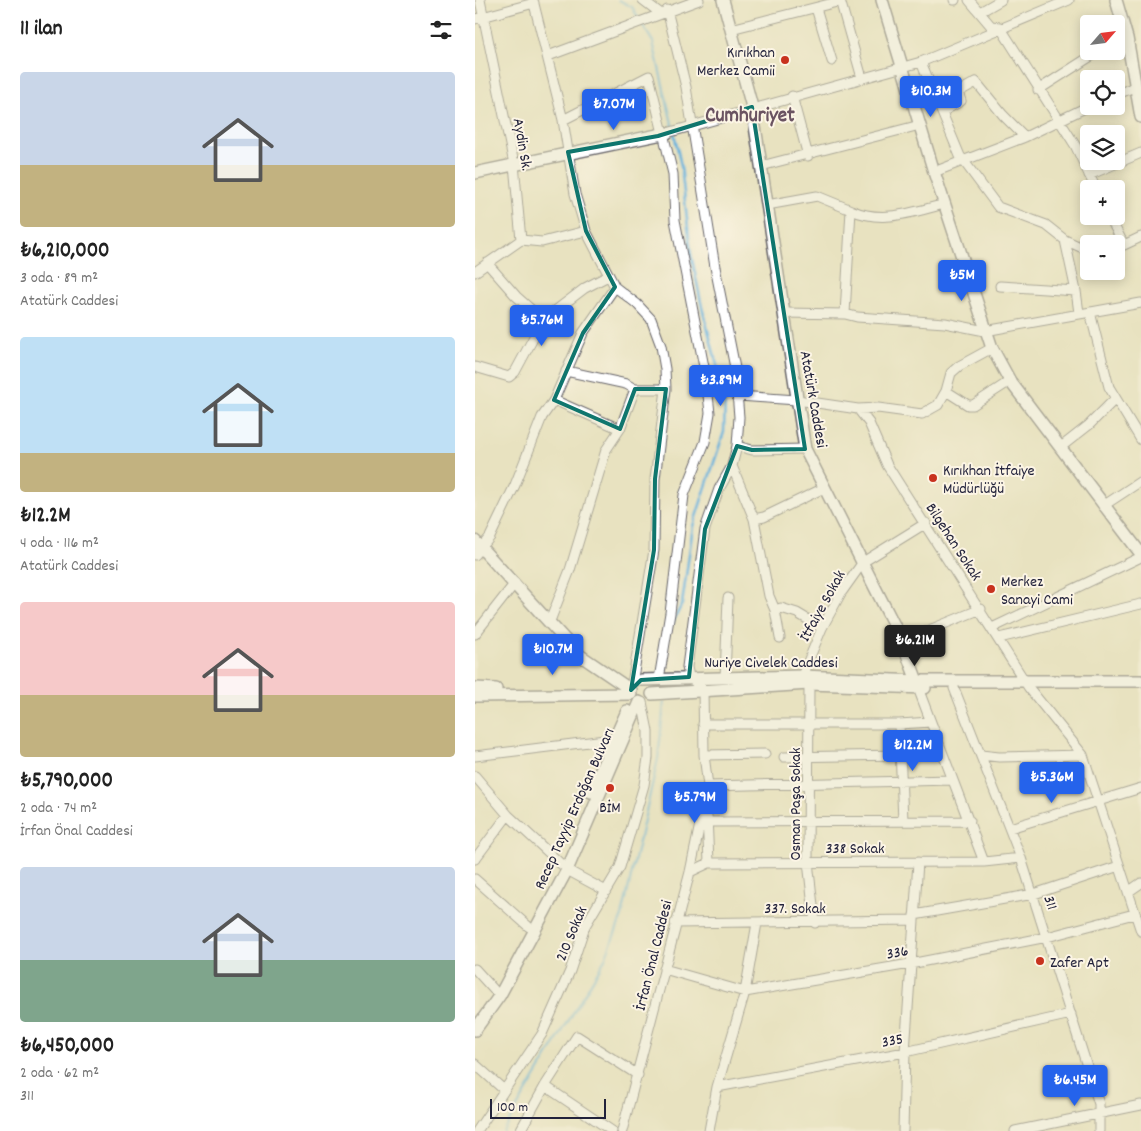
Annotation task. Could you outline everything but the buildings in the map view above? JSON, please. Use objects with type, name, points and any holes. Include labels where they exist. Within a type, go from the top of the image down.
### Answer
[{"type":"street","name":"Aydin Sk.","points":[[480,0],[479,18],[514,164],[521,240]]},
{"type":"street","points":[[643,0],[664,12],[684,76],[739,396],[737,446],[732,466],[719,489],[705,529],[687,668],[689,677],[703,689]]},
{"type":"street","points":[[547,56],[699,0]]},
{"type":"street","name":"Atatürk Caddesi","points":[[723,0],[751,107],[805,450],[902,641],[951,780],[970,821],[984,862]]},
{"type":"street","points":[[731,29],[816,8],[840,0],[862,78]]},
{"type":"street","points":[[882,0],[934,172],[992,348],[1011,381],[1141,556],[992,628]]},
{"type":"street","points":[[969,0],[991,26],[999,28],[1075,145],[1091,180]]},
{"type":"street","points":[[980,12],[1001,0]]},
{"type":"street","points":[[475,172],[665,133],[731,116],[751,107],[921,62],[999,28],[1036,16],[1069,0]]},
{"type":"street","points":[[1116,0],[1118,15]]},
{"type":"street","points":[[479,18],[534,2],[563,120],[567,152],[586,231],[615,287],[637,304],[651,319],[661,346],[666,389],[655,479],[654,550],[635,697]]},
{"type":"street","points":[[816,8],[832,61]]},
{"type":"street","points":[[1125,53],[1136,86],[1141,117]]},
{"type":"street","points":[[1038,90],[1085,60]]},
{"type":"street","points":[[921,62],[951,138],[964,160],[998,207],[1046,225],[1065,240],[1080,246]]},
{"type":"street","points":[[563,120],[649,76],[665,133],[673,174],[675,220],[706,377],[710,413],[705,442],[684,495],[659,679]]},
{"type":"street","points":[[942,112],[961,101],[960,91],[976,82],[1003,115],[1025,137]]},
{"type":"street","points":[[1125,91],[1136,86]]},
{"type":"street","points":[[792,96],[808,156]]},
{"type":"street","points":[[934,172],[1025,137],[1080,110]]},
{"type":"street","points":[[761,166],[808,156],[920,124]]},
{"type":"street","points":[[1089,175],[1141,153]]},
{"type":"street","points":[[767,205],[817,196],[867,217],[879,218],[945,204]]},
{"type":"street","points":[[845,314],[851,210]]},
{"type":"street","points":[[475,270],[521,240],[542,242],[586,231]]},
{"type":"street","points":[[1125,245],[1141,237]]},
{"type":"street","points":[[1065,240],[1079,313]]},
{"type":"street","points":[[487,263],[516,296],[543,320]]},
{"type":"street","points":[[475,366],[509,377],[515,372],[543,320],[585,288],[608,276]]},
{"type":"street","points":[[1001,286],[1075,291]]},
{"type":"street","points":[[615,287],[583,333],[554,400],[542,417],[515,485],[491,537],[477,548],[515,583],[578,654],[635,697]]},
{"type":"street","points":[[783,312],[845,314],[857,317],[945,323],[985,331],[1141,303]]},
{"type":"street","points":[[1090,312],[1105,372],[1115,399],[1141,440]]},
{"type":"street","points":[[739,396],[797,400],[858,409],[878,408],[922,414],[938,405],[946,391],[951,373],[959,366],[992,348]]},
{"type":"street","points":[[566,371],[626,384],[635,389],[666,389]]},
{"type":"street","points":[[946,391],[968,405],[973,405],[1011,381]]},
{"type":"street","points":[[550,621],[570,570],[606,450],[620,429],[635,389]]},
{"type":"street","points":[[1061,447],[1089,425],[1115,399]]},
{"type":"street","points":[[554,400],[620,429]]},
{"type":"street","name":"Bilgehan Sokak","points":[[858,409],[869,423],[887,465],[981,609],[1027,685],[1083,755],[1141,931]]},
{"type":"street","points":[[737,446],[752,450],[805,450]]},
{"type":"street","points":[[732,466],[754,519],[769,596],[775,610],[780,638]]},
{"type":"street","points":[[1103,506],[1141,481]]},
{"type":"street","points":[[754,519],[764,517],[824,488]]},
{"type":"street","name":"İtfaiye Sokak","points":[[806,680],[822,628],[841,593],[863,562],[926,523]]},
{"type":"street","points":[[475,634],[515,583]]},
{"type":"street","points":[[725,678],[728,598]]},
{"type":"street","points":[[999,638],[1141,604]]},
{"type":"street","points":[[775,610],[781,608],[797,613],[822,628]]},
{"type":"street","points":[[902,641],[981,609]]},
{"type":"street","name":"Nuriye Civelek Caddesi","points":[[641,680],[689,677],[1141,688]]},
{"type":"street","points":[[475,688],[649,699],[652,694],[649,683],[641,680],[634,683],[635,697]]},
{"type":"street","name":"Nuriye Civelek Caddesi","points":[[652,694],[806,680]]},
{"type":"street","name":"Osman Paşa Sokak","points":[[806,680],[809,756],[808,862],[815,923]]},
{"type":"street","name":"Nuriye Civelek Caddesi","points":[[918,684],[954,688],[1141,681]]},
{"type":"street","name":"311","points":[[954,688],[1010,828],[1034,894],[1099,1104],[1099,1131]]},
{"type":"street","name":"İrfan Önal Caddesi","points":[[703,689],[704,755],[708,786],[706,822],[709,862]]},
{"type":"street","points":[[475,696],[635,697]]},
{"type":"street","name":"Recep Tayyip Erdoğan Bulvarı","points":[[475,1019],[495,990],[564,867],[613,739],[635,697]]},
{"type":"street","name":"Recep Tayyip Erdoğan Bulvarı","points":[[475,1030],[500,996],[564,867],[635,697]]},
{"type":"street","name":"210 Sokak","points":[[477,1131],[542,1034],[570,971],[585,926],[620,867],[643,785],[647,758],[648,731],[635,697]]},
{"type":"street","points":[[703,724],[899,724],[931,722]]},
{"type":"street","points":[[899,724],[903,821]]},
{"type":"street","points":[[475,756],[613,739]]},
{"type":"street","points":[[704,755],[765,754]]},
{"type":"street","points":[[784,757],[899,755]]},
{"type":"street","points":[[981,756],[1083,755]]},
{"type":"street","points":[[475,776],[508,816],[564,867],[606,891]]},
{"type":"street","points":[[708,786],[951,780]]},
{"type":"street","name":"İrfan Önal Caddesi","points":[[622,1131],[638,1075],[675,923],[690,872],[708,786]]},
{"type":"street","points":[[1010,828],[1141,788]]},
{"type":"street","points":[[475,859],[508,816]]},
{"type":"street","points":[[706,822],[808,820],[970,821]]},
{"type":"street","name":"338 Sokak","points":[[690,872],[709,862],[984,862],[1021,858]]},
{"type":"street","points":[[903,1131],[905,1052],[918,862]]},
{"type":"street","name":"337. Sokak","points":[[675,923],[815,923],[914,918],[1034,894],[1119,866]]},
{"type":"street","points":[[475,879],[529,927]]},
{"type":"street","points":[[1128,892],[1141,883]]},
{"type":"street","name":"336","points":[[664,969],[745,992],[910,964],[1047,936],[1134,914]]},
{"type":"street","points":[[709,1131],[717,1087],[745,992],[757,923]]},
{"type":"street","points":[[475,969],[495,990]]},
{"type":"street","name":"335","points":[[717,1087],[905,1052],[1071,1014]]},
{"type":"street","points":[[520,1131],[545,1086],[577,1036],[638,1075]]},
{"type":"street","points":[[475,1064],[504,1090]]},
{"type":"street","points":[[545,1086],[612,1131]]},
{"type":"street","points":[[1015,1131],[1034,1129],[1141,1105]]},
{"type":"highlighted area","points":[[752,107],[805,449],[752,450],[737,446],[705,529],[689,677],[641,680],[631,690],[654,550],[655,479],[666,389],[635,389],[620,429],[554,400],[583,333],[615,287],[586,231],[568,152],[658,136]]},
{"type":"waterway","points":[[619,0],[632,7],[639,19]]},
{"type":"waterway","points":[[642,24],[653,42],[673,128]]},
{"type":"waterway","points":[[672,624],[682,604],[693,526],[724,432],[725,396],[702,307],[691,254],[681,166],[674,133]]},
{"type":"waterway","points":[[503,1131],[604,961],[622,916],[658,759],[664,703]]},
{"type":"place","name":"Kırıkhan Merkez Camii","points":[[785,60]]},
{"type":"place","name":"Kırıkhan İtfaiye Müdürlüğü","points":[[933,478]]},
{"type":"place","name":"Merkez Sanayi Cami","points":[[991,589]]},
{"type":"place","name":"BİM","points":[[610,788]]},
{"type":"place","name":"Zafer Apt","points":[[1040,961]]},
{"type":"district","name":"Cumhuriyet","points":[[750,114]]}]
